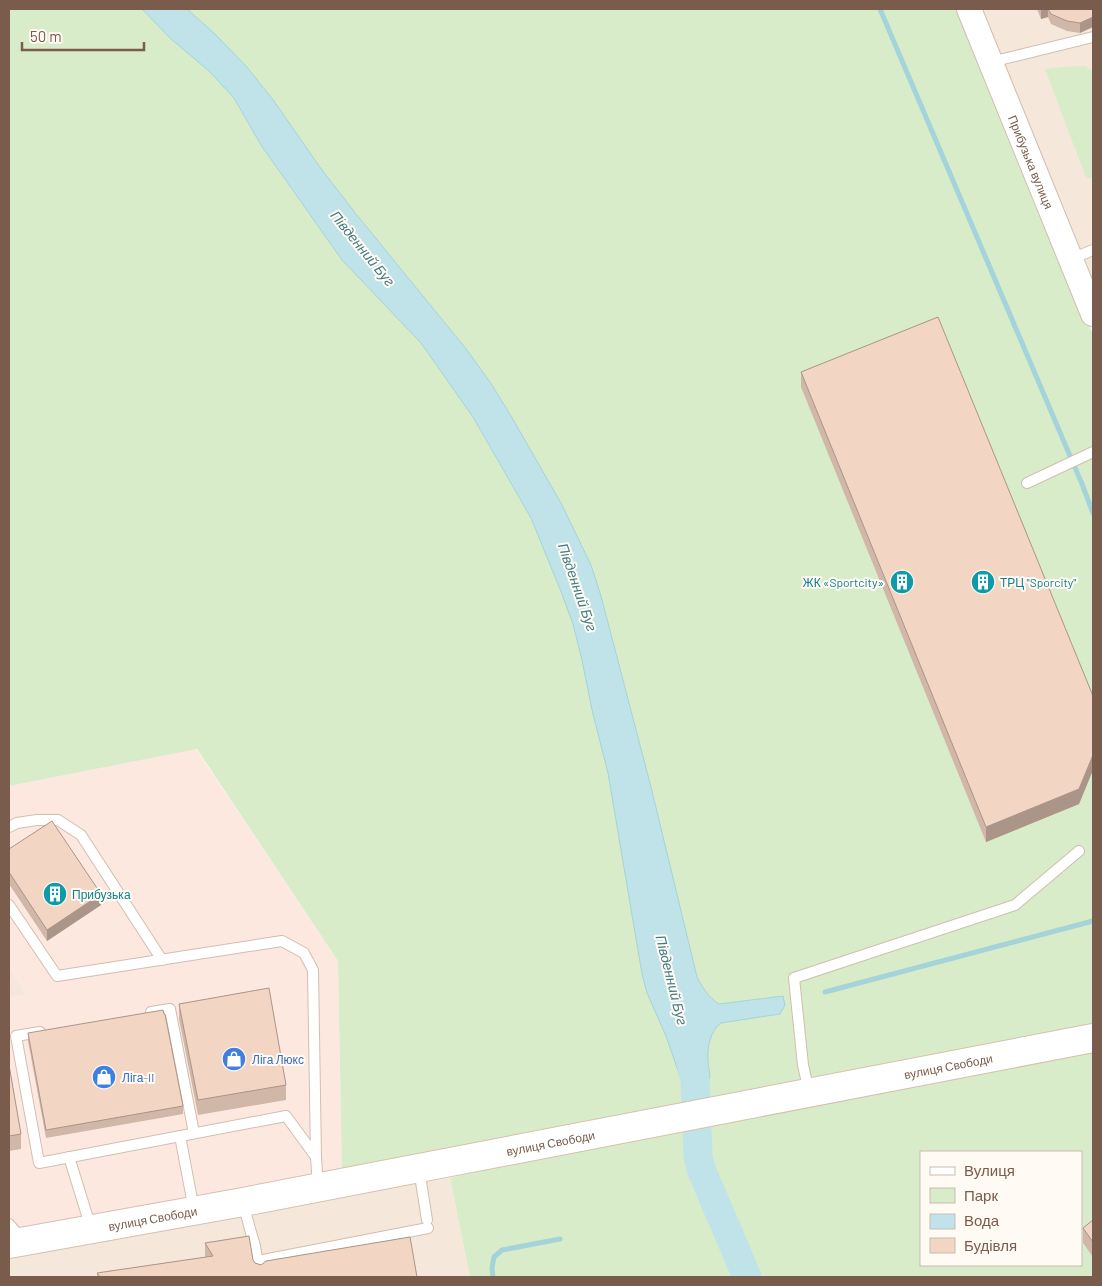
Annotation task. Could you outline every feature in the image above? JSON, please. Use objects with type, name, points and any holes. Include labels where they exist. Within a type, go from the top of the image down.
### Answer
[{"type":"main road","name":"вулиця Свободи","points":[[14,1237],[92,1229],[243,1202],[1093,1038]]},
{"type":"street","name":"Прибузька вулиця","points":[[969,9],[1093,314]]},
{"type":"lane","points":[[991,62],[1093,37]]},
{"type":"lane","points":[[1071,260],[1093,250]]},
{"type":"lane","points":[[1027,483],[1093,453]]},
{"type":"lane","points":[[9,827],[17,823],[37,820],[58,820],[81,835],[162,960]]},
{"type":"lane","points":[[809,1093],[803,1065],[794,978],[1015,905],[1079,851]]},
{"type":"lane","points":[[9,905],[56,976],[282,940],[304,953],[313,970],[318,1188]]},
{"type":"lane","points":[[141,1014],[170,1009],[194,1133]]},
{"type":"lane","points":[[55,1029],[16,1036],[39,1163],[286,1116],[316,1157]]},
{"type":"lane","points":[[180,1136],[194,1211]]},
{"type":"lane","points":[[69,1157],[92,1229]]},
{"type":"lane","points":[[258,1261],[428,1224],[418,1168]]},
{"type":"lane","points":[[243,1202],[255,1246],[260,1277]]},
{"type":"shaded area","points":[[977,9],[1093,9],[1093,295]]},
{"type":"shaded area","points":[[196,749],[338,961],[342,1175],[22,1234],[9,1218],[9,998],[26,995],[9,967],[9,786]]},
{"type":"shaded area","points":[[9,967],[26,995],[9,998]]},
{"type":"shaded area","points":[[450,1178],[470,1277],[9,1277],[9,1253]]},
{"type":"green space","points":[[9,9],[961,9],[1093,335],[1093,1030],[342,1175],[338,961],[197,749],[9,786]]},
{"type":"green space","points":[[1085,66],[1093,71],[1093,178],[1086,178],[1045,69]]},
{"type":"green space","points":[[1093,1045],[1093,1277],[470,1277],[450,1178],[612,1140]]},
{"type":"water","points":[[142,9],[187,9],[246,66],[274,101],[319,166],[356,214],[467,350],[492,385],[561,503],[591,565],[601,596],[651,787],[697,977],[704,989],[719,1004],[783,996],[785,1005],[780,1014],[721,1023],[717,1026],[712,1035],[708,1051],[710,1078],[686,1083],[681,1079],[666,1036],[647,993],[642,974],[608,773],[582,660],[573,624],[531,518],[473,417],[421,343],[342,260],[261,145],[234,98],[209,71],[171,39]]},
{"type":"building","points":[[1048,9],[1093,9],[1093,17],[1080,23],[1067,21],[1051,14]]},
{"type":"building","name":"ТРЦ \"Sporcity\"","points":[[938,317],[1093,696],[1093,755],[1079,789],[986,827],[801,372]]},
{"type":"building","name":"Прибузька","points":[[52,821],[101,894],[47,930],[9,872],[9,849]]},
{"type":"building","points":[[269,988],[286,1085],[198,1100],[179,1004]]},
{"type":"building","points":[[163,1010],[183,1106],[46,1130],[28,1033]]},
{"type":"building","points":[[9,1065],[21,1134],[9,1136]]},
{"type":"building","points":[[1093,1220],[1093,1242],[1083,1228]]},
{"type":"building","points":[[249,1236],[253,1260],[261,1265],[266,1261],[410,1237],[417,1277],[100,1277],[97,1273],[213,1256],[205,1243]]},
{"type":"waterway","points":[[880,9],[1093,513]]},
{"type":"waterway","points":[[825,992],[1093,921]]},
{"type":"waterway","name":"Південний Буг","points":[[687,1042],[695,1081],[698,1156],[701,1169],[747,1277]]},
{"type":"waterway","points":[[493,1277],[494,1257],[502,1250],[560,1239]]},
{"type":"place","name":"ЖК «Sportcity»","points":[[902,582]]},
{"type":"place","name":"ТРЦ \"Sporcity\"","points":[[983,582]]},
{"type":"place","name":"Прибузька","points":[[55,894]]},
{"type":"place","name":"Ліга Люкс","points":[[234,1059]]},
{"type":"place","name":"Ліга-II","points":[[104,1077]]}]
